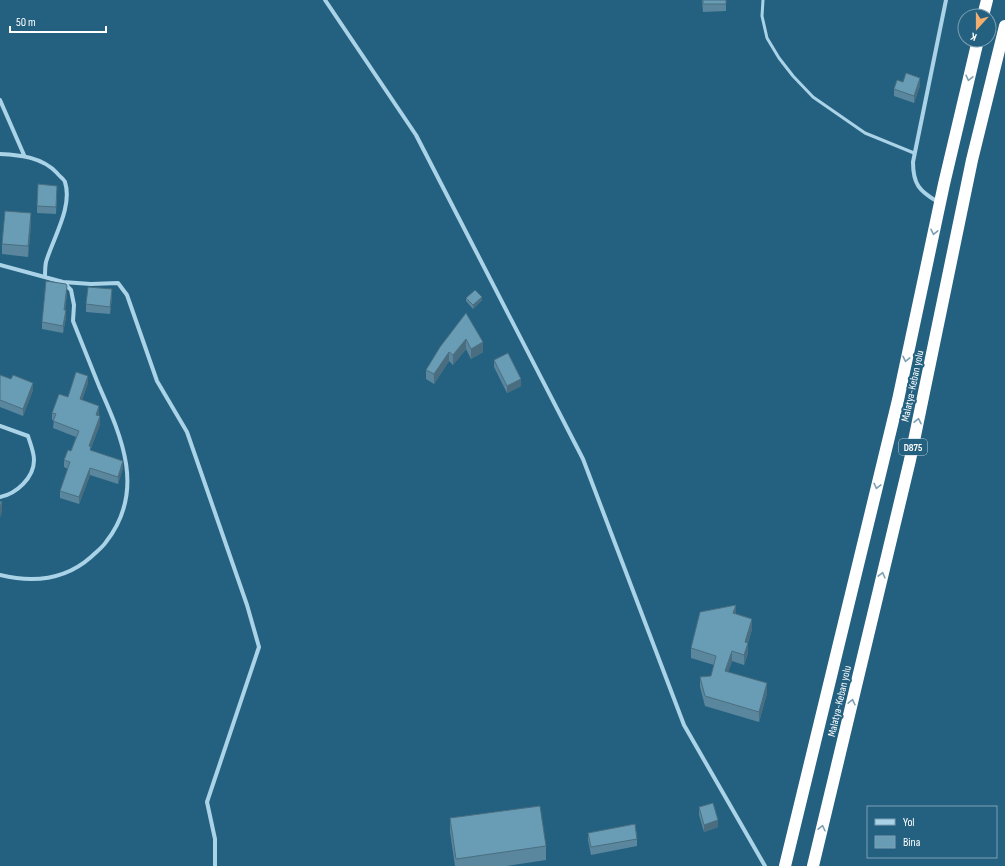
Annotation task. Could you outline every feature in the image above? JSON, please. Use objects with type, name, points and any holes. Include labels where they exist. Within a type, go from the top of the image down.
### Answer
[{"type":"highway","name":"Malatya-Keban yolu","points":[[813,866],[910,460],[972,160],[1005,26]]},
{"type":"highway","name":"Malatya-Keban yolu","points":[[785,866],[898,400],[940,203],[976,48]]},
{"type":"street","points":[[325,0],[416,135],[576,445],[583,459],[684,726],[765,866]]},
{"type":"street","points":[[940,203],[927,196],[918,186],[913,174],[913,162],[946,0]]},
{"type":"street","points":[[0,100],[24,156]]},
{"type":"street","points":[[0,154],[32,158],[53,169],[65,181],[66,199],[59,227],[46,263],[45,277]]},
{"type":"street","points":[[0,265],[63,282],[91,284],[118,283],[127,296],[157,381],[187,432],[257,638],[258,647],[207,802],[214,839],[215,866]]},
{"type":"street","points":[[0,575],[32,580],[48,579],[70,571],[88,560],[106,544],[117,527],[128,491],[128,474],[125,455],[118,430],[73,321],[74,305],[71,290],[63,282]]},
{"type":"street","points":[[0,426],[28,436],[34,461],[30,476],[14,493],[0,497]]},
{"type":"lane","points":[[763,0],[762,16],[767,38],[779,58],[793,76],[813,97],[865,133],[914,153]]},
{"type":"building","points":[[703,0],[726,0],[726,4],[703,4]]},
{"type":"building","points":[[906,73],[920,78],[914,96],[894,89],[897,80],[903,82]]},
{"type":"building","points":[[38,184],[57,186],[56,207],[37,206]]},
{"type":"building","points":[[5,211],[31,213],[28,246],[2,244]]},
{"type":"building","points":[[46,281],[66,284],[67,286],[64,310],[66,310],[63,326],[42,322]]},
{"type":"building","points":[[88,287],[112,289],[110,307],[86,304]]},
{"type":"building","points":[[475,290],[482,297],[473,305],[466,298]]},
{"type":"building","points":[[466,313],[483,342],[471,349],[466,339],[453,355],[449,352],[434,374],[426,370],[440,347]]},
{"type":"building","points":[[508,353],[521,379],[507,386],[494,360]]},
{"type":"building","points":[[76,372],[88,376],[80,399],[99,406],[96,415],[100,416],[89,446],[91,447],[90,450],[123,461],[118,477],[90,468],[79,497],[60,491],[70,462],[64,460],[68,450],[71,451],[79,431],[53,421],[56,414],[52,413],[59,394],[68,397]]},
{"type":"building","points":[[0,375],[11,379],[13,375],[33,383],[23,409],[0,400]]},
{"type":"building","points":[[736,605],[733,613],[752,619],[745,642],[748,643],[744,655],[732,651],[725,671],[767,683],[759,712],[705,696],[700,677],[711,676],[716,656],[691,648],[700,612]]},
{"type":"building","points":[[713,803],[718,820],[704,825],[699,807]]},
{"type":"building","points":[[540,806],[546,846],[456,859],[450,818]]},
{"type":"building","points":[[635,824],[637,839],[591,847],[588,833]]}]
